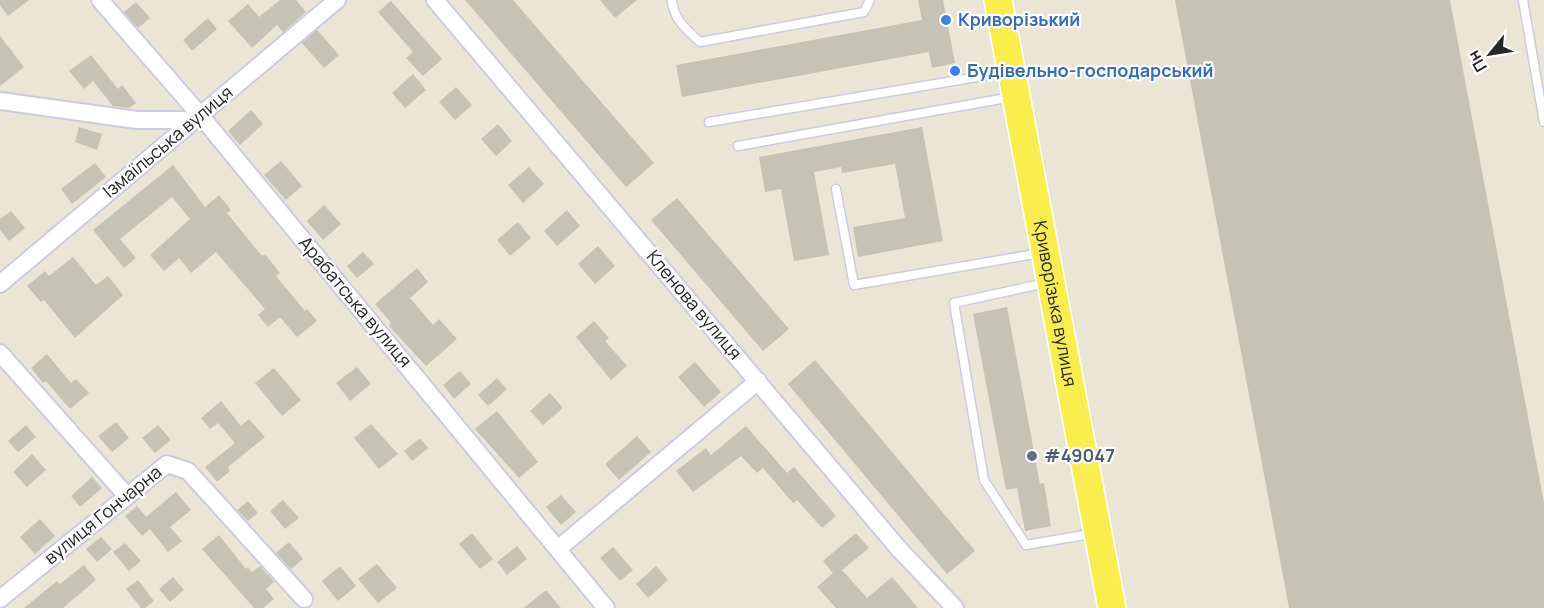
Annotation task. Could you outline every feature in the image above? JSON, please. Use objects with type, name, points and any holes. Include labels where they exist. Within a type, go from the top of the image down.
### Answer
[{"type":"main road","name":"Криворізька вулиця","points":[[998,0],[1112,608]]},
{"type":"street","name":"Арабатська вулиця","points":[[100,0],[559,548],[606,608]]},
{"type":"street","name":"Ізмаїльська вулиця","points":[[0,284],[337,0]]},
{"type":"street","name":"Кленова вулиця","points":[[435,0],[899,549],[955,608]]},
{"type":"street","points":[[0,101],[137,120],[197,118]]},
{"type":"street","points":[[0,352],[126,495]]},
{"type":"street","points":[[559,548],[758,381]]},
{"type":"street","name":"вулиця Гончарна","points":[[0,599],[167,464],[188,471],[304,599]]},
{"type":"lane","points":[[672,0],[683,27],[700,42],[864,12],[870,0]]},
{"type":"lane","points":[[1523,0],[1544,122]]},
{"type":"lane","points":[[709,122],[1013,84]]},
{"type":"lane","points":[[738,146],[1013,84]]},
{"type":"lane","points":[[836,189],[854,285],[1044,253]]},
{"type":"lane","points":[[1050,283],[954,303],[984,480],[1026,545],[1096,532]]},
{"type":"building","points":[[0,0],[29,0],[8,16],[0,5]]},
{"type":"building","points":[[280,0],[296,0],[306,12],[283,32],[277,25],[252,48],[228,21],[248,4],[259,17]]},
{"type":"building","points":[[465,0],[513,0],[654,163],[626,187]]},
{"type":"building","points":[[600,0],[637,0],[615,18]]},
{"type":"building","points":[[918,0],[943,0],[955,63],[932,68],[929,52],[682,97],[676,65],[922,20]]},
{"type":"building","points":[[1175,0],[1450,0],[1544,503],[1544,608],[1289,608]]},
{"type":"building","points":[[391,1],[442,59],[423,76],[406,58],[413,52],[378,12]]},
{"type":"building","points":[[136,2],[150,18],[138,28],[124,12]]},
{"type":"building","points":[[208,18],[217,29],[192,51],[183,40]]},
{"type":"building","points":[[317,30],[339,55],[324,68],[302,43]]},
{"type":"building","points":[[0,36],[24,67],[0,86]]},
{"type":"building","points":[[91,55],[118,89],[122,85],[136,103],[129,108],[113,106],[93,81],[84,89],[69,71]]},
{"type":"building","points":[[413,74],[426,90],[405,108],[392,93]]},
{"type":"building","points":[[456,87],[472,105],[455,120],[439,102]]},
{"type":"building","points":[[251,110],[263,124],[240,145],[228,131]]},
{"type":"building","points":[[498,124],[512,141],[496,156],[481,139]]},
{"type":"building","points":[[79,127],[102,134],[97,150],[75,142]]},
{"type":"building","points":[[922,127],[943,241],[858,257],[853,227],[905,218],[895,164],[842,173],[841,167],[814,172],[829,255],[794,261],[781,189],[765,192],[759,157]]},
{"type":"building","points":[[281,161],[302,186],[286,200],[264,175]]},
{"type":"building","points":[[95,163],[106,177],[72,204],[61,189]]},
{"type":"building","points":[[173,165],[205,207],[219,195],[231,210],[227,213],[262,256],[265,254],[280,273],[276,276],[305,311],[307,309],[317,321],[297,337],[280,317],[268,327],[258,315],[265,309],[216,252],[191,273],[179,258],[164,271],[150,255],[190,219],[172,197],[120,239],[136,258],[124,268],[93,230]]},
{"type":"building","points":[[529,167],[544,184],[523,203],[508,185]]},
{"type":"building","points":[[677,198],[789,329],[763,351],[651,220]]},
{"type":"building","points":[[324,205],[341,224],[323,240],[307,221]]},
{"type":"building","points":[[567,210],[580,226],[557,246],[544,231]]},
{"type":"building","points":[[11,211],[25,228],[9,241],[0,230],[0,219]]},
{"type":"building","points":[[518,222],[531,238],[510,256],[497,240]]},
{"type":"building","points":[[598,246],[615,266],[595,284],[578,264]]},
{"type":"building","points":[[363,252],[374,264],[357,278],[347,266]]},
{"type":"building","points":[[73,257],[96,285],[108,276],[123,295],[75,338],[44,300],[41,302],[27,286],[45,271],[49,276]]},
{"type":"building","points":[[417,268],[428,282],[410,298],[433,325],[439,319],[457,339],[426,366],[389,326],[391,323],[375,304]]},
{"type":"building","points":[[1007,307],[1040,484],[1044,483],[1051,526],[1025,531],[1017,488],[1006,490],[973,314]]},
{"type":"building","points":[[594,321],[609,338],[605,341],[627,366],[611,380],[576,337]]},
{"type":"building","points":[[47,354],[71,383],[76,379],[89,393],[70,409],[46,381],[43,383],[31,368]]},
{"type":"building","points":[[815,360],[975,551],[947,574],[788,384]]},
{"type":"building","points":[[695,362],[721,392],[704,407],[678,377]]},
{"type":"building","points":[[357,367],[371,384],[350,401],[336,383]]},
{"type":"building","points":[[274,368],[301,400],[282,416],[255,383]]},
{"type":"building","points":[[460,371],[471,384],[454,399],[443,385]]},
{"type":"building","points":[[497,378],[507,389],[488,406],[478,395]]},
{"type":"building","points":[[550,393],[563,408],[543,425],[530,411]]},
{"type":"building","points":[[221,401],[241,426],[249,419],[265,437],[228,467],[230,471],[217,482],[205,467],[235,443],[218,423],[210,429],[201,418]]},
{"type":"building","points":[[497,411],[538,462],[519,478],[475,429]]},
{"type":"building","points":[[116,422],[129,438],[112,452],[98,436]]},
{"type":"building","points":[[371,424],[398,454],[379,469],[354,438]]},
{"type":"building","points":[[26,425],[36,437],[18,452],[8,441]]},
{"type":"building","points":[[158,425],[171,440],[155,453],[142,438]]},
{"type":"building","points":[[746,426],[787,473],[794,467],[836,516],[822,528],[797,500],[793,503],[763,468],[757,473],[741,456],[693,492],[676,471],[706,448],[711,455]]},
{"type":"building","points":[[637,436],[651,452],[619,480],[605,464]]},
{"type":"building","points":[[420,438],[428,448],[412,461],[404,451]]},
{"type":"building","points":[[32,454],[46,470],[27,487],[13,472]]},
{"type":"building","points":[[92,477],[102,488],[80,507],[71,496]]},
{"type":"building","points":[[176,492],[191,510],[170,527],[182,541],[168,552],[150,529],[142,536],[125,516],[137,506],[146,517]]},
{"type":"building","points":[[561,495],[576,512],[561,525],[546,507]]},
{"type":"building","points":[[283,500],[299,518],[285,529],[270,511]]},
{"type":"building","points":[[248,501],[258,513],[248,521],[237,510]]},
{"type":"building","points":[[40,519],[55,536],[35,554],[20,537]]},
{"type":"building","points":[[472,533],[493,559],[480,569],[459,544]]},
{"type":"building","points":[[856,533],[869,548],[842,570],[867,598],[892,577],[918,608],[836,608],[817,587],[833,573],[823,561]]},
{"type":"building","points":[[219,535],[246,569],[248,567],[252,572],[260,566],[274,582],[266,589],[274,599],[263,608],[254,608],[202,549]]},
{"type":"building","points":[[101,537],[112,549],[97,562],[86,549]]},
{"type":"building","points":[[289,542],[303,559],[291,569],[276,553]]},
{"type":"building","points":[[125,543],[141,561],[129,571],[113,552]]},
{"type":"building","points":[[517,546],[527,559],[507,575],[497,562]]},
{"type":"building","points":[[613,547],[633,570],[620,581],[600,558]]},
{"type":"building","points":[[377,564],[397,588],[378,603],[358,579]]},
{"type":"building","points":[[84,565],[96,580],[63,608],[24,608],[57,581],[60,584]]},
{"type":"building","points":[[340,566],[356,586],[338,601],[322,581]]},
{"type":"building","points":[[656,566],[668,580],[648,598],[636,584]]},
{"type":"building","points":[[173,577],[184,590],[170,602],[159,589]]},
{"type":"building","points":[[138,580],[154,601],[145,608],[141,608],[126,589]]},
{"type":"building","points":[[546,590],[561,608],[524,608]]},
{"type":"place","name":"Криворізький","points":[[946,20]]},
{"type":"place","name":"Будівельно-господарський","points":[[955,71]]},
{"type":"place","name":"#49047","points":[[1032,456]]}]
